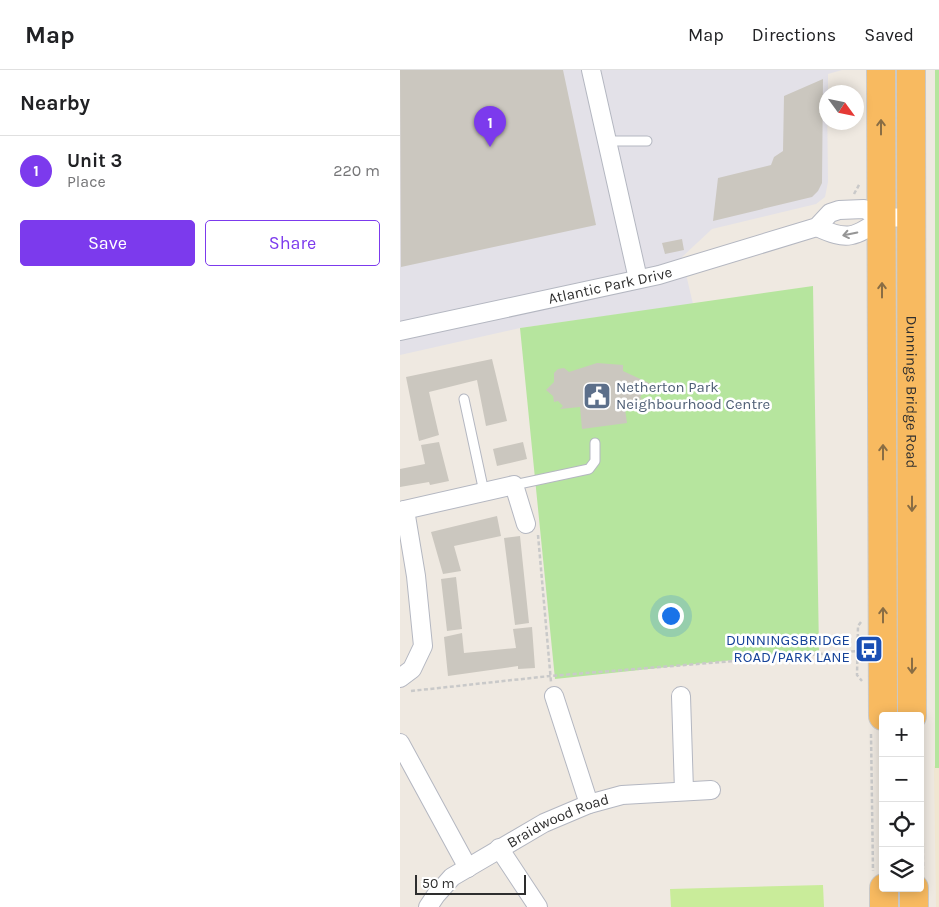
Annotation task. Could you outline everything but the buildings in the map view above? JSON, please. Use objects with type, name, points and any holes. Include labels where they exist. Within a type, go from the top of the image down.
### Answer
[{"type":"highway","name":"Dunnings Bridge Road","points":[[881,70],[896,218],[912,712]]},
{"type":"highway","name":"Dunnings Bridge Road","points":[[883,712],[896,218],[911,157],[911,70]]},
{"type":"highway","points":[[884,892],[884,907]]},
{"type":"highway","points":[[914,892],[914,907]]},
{"type":"street","points":[[591,70],[638,279]]},
{"type":"street","name":"Atlantic Park Drive","points":[[400,331],[685,268],[816,227],[830,213],[839,210],[864,209],[896,218]]},
{"type":"street","points":[[816,227],[838,237],[866,230],[896,218]]},
{"type":"street","points":[[405,684],[423,646],[416,576],[403,511],[514,485],[532,527]]},
{"type":"street","points":[[554,696],[589,804]]},
{"type":"street","points":[[681,696],[684,791]]},
{"type":"street","points":[[400,743],[468,868]]},
{"type":"street","name":"Braidwood Road","points":[[428,907],[452,878],[544,822],[589,804],[622,795],[710,790]]},
{"type":"street","points":[[499,848],[538,907]]},
{"type":"lane","points":[[607,141],[647,141]]},
{"type":"lane","points":[[464,399],[484,492]]},
{"type":"lane","points":[[514,485],[589,469],[595,461],[595,443]]},
{"type":"path","points":[[532,527],[554,696]]},
{"type":"path","points":[[405,684],[550,676],[858,651]]},
{"type":"shaded area","points":[[400,70],[842,70],[828,74],[828,85],[819,85],[819,130],[827,130],[828,182],[825,197],[816,204],[712,229],[682,257],[693,304],[520,328],[400,355]]},
{"type":"shaded area","points":[[934,766],[939,766],[939,907],[936,907]]},
{"type":"green space","points":[[935,70],[939,70],[939,768],[935,768]]},
{"type":"green space","points":[[813,286],[819,651],[555,679],[520,328]]},
{"type":"green space","points":[[823,885],[824,907],[671,907],[670,889]]},
{"type":"place","name":"Unit 3","points":[[490,147]]},
{"type":"place","name":"Netherton Park Neighbourhood Centre","points":[[597,396]]},
{"type":"place","name":"DUNNINGSBRIDGE ROAD/PARK LANE","points":[[869,649]]}]
